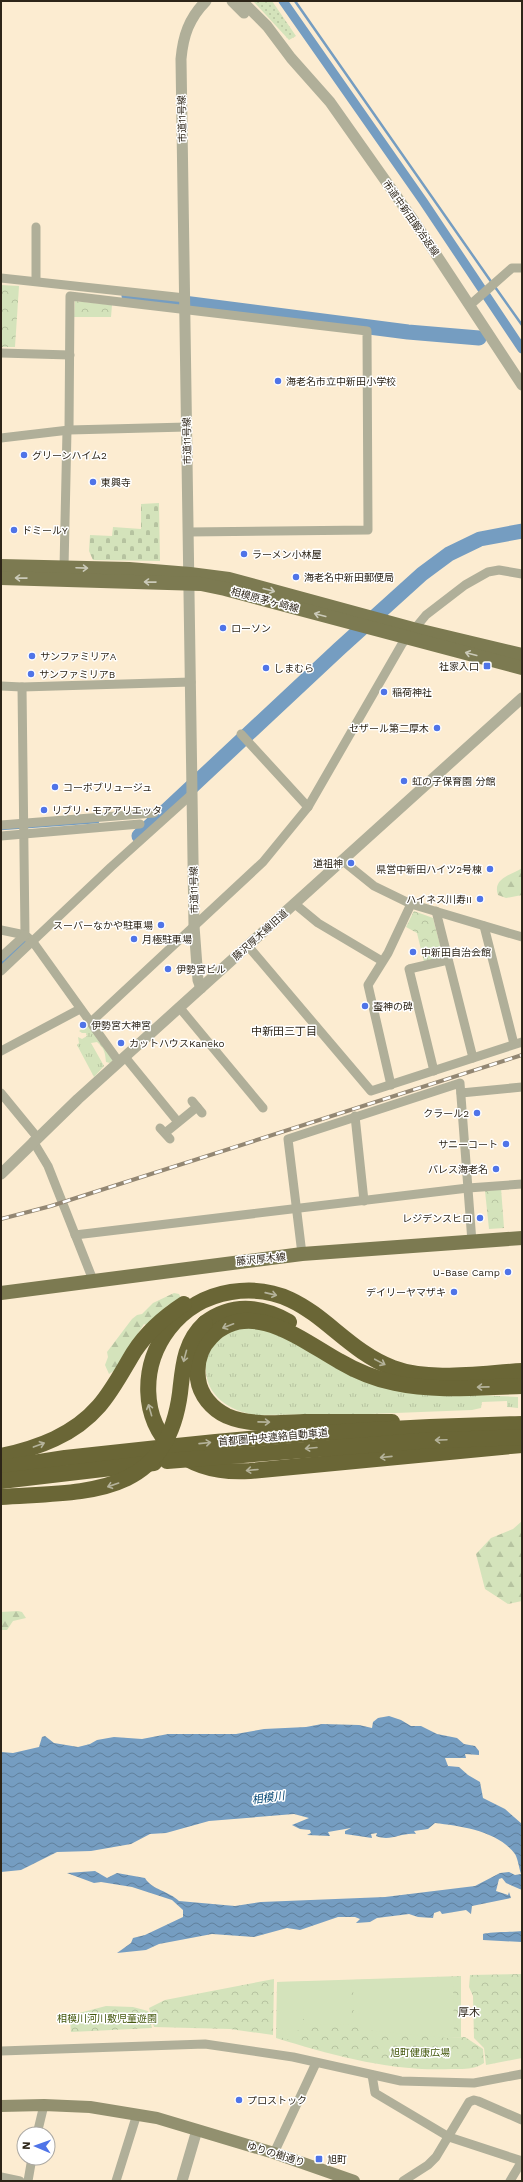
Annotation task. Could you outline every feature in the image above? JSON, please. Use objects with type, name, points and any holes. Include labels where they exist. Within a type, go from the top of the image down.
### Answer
[{"type":"highway","points":[[1,1456],[42,1444],[62,1435],[80,1424],[100,1405],[140,1343],[156,1324],[195,1298],[218,1292],[248,1291],[272,1293],[307,1308],[359,1349],[394,1368],[428,1374],[522,1371]]},
{"type":"highway","points":[[248,1291],[232,1292],[211,1298],[191,1309],[174,1324],[155,1354],[148,1378],[148,1402],[156,1425],[168,1444],[193,1463],[226,1471],[291,1467],[522,1445]]},
{"type":"highway","points":[[1,1497],[109,1487],[128,1479],[146,1466],[160,1450],[170,1434],[177,1412],[186,1351],[194,1336],[205,1324],[218,1314],[234,1309],[262,1310],[292,1323],[354,1369]]},
{"type":"highway","points":[[522,1386],[441,1388],[410,1386],[382,1380],[354,1369],[282,1328],[259,1322],[230,1324],[216,1333],[209,1339],[200,1355],[198,1364],[199,1382],[204,1395],[212,1405],[226,1415],[244,1421],[522,1422]]},
{"type":"highway","name":"首都圏中央連絡自動車道","points":[[27,1471],[200,1443],[420,1426],[522,1422]]},
{"type":"highway","name":"首都圏中央連絡自動車道","points":[[27,1471],[316,1448],[419,1441],[522,1437]]},
{"type":"highway","points":[[1,1468],[27,1471]]},
{"type":"highway","points":[[1,1481],[27,1471]]},
{"type":"main road","name":"相模原茅ヶ崎線","points":[[1,566],[64,568],[190,578]]},
{"type":"main road","name":"相模原茅ヶ崎線","points":[[1,578],[229,579],[522,668]]},
{"type":"main road","name":"相模原茅ヶ崎線","points":[[410,633],[522,655]]},
{"type":"main road","name":"藤沢厚木線","points":[[1,1293],[302,1254],[522,1238]]},
{"type":"main road","name":"ゆりの樹通り","points":[[1,2106],[44,2105],[90,2107],[137,2114],[274,2153],[354,2181]]},
{"type":"street","name":"市道11号線","points":[[201,988],[198,980],[194,926],[190,578],[184,304],[181,59],[182,43],[189,23],[206,1]]},
{"type":"street","name":"市道中新田鍛冶返線","points":[[232,1],[291,58],[330,102],[470,305],[522,385]]},
{"type":"street","name":"市道中新田鍛冶返線","points":[[242,1],[267,26],[291,58]]},
{"type":"street","points":[[36,227],[32,241],[36,281]]},
{"type":"street","points":[[470,305],[480,298],[512,268],[522,268]]},
{"type":"street","points":[[1,278],[36,281],[367,331],[368,530],[189,532]]},
{"type":"street","points":[[64,568],[70,355],[70,296],[128,302],[184,304]]},
{"type":"street","points":[[1,353],[70,355]]},
{"type":"street","points":[[1,438],[68,430],[187,427]]},
{"type":"street","points":[[91,1022],[263,862],[308,807],[410,633],[426,615],[465,585],[488,572],[499,570],[522,574]]},
{"type":"street","points":[[1,686],[22,687],[191,682]]},
{"type":"street","points":[[22,687],[23,829],[29,938],[80,1009],[122,1060],[178,1122]]},
{"type":"street","name":"藤沢厚木線旧道","points":[[1,1174],[35,1139],[522,698]]},
{"type":"street","points":[[244,737],[308,807]]},
{"type":"street","points":[[1,957],[29,938],[111,867],[192,789]]},
{"type":"street","points":[[1,836],[23,829],[154,813]]},
{"type":"street","points":[[1,824],[23,829],[140,824]]},
{"type":"street","points":[[343,861],[374,886],[411,904],[522,937]]},
{"type":"street","points":[[295,904],[318,923],[382,961]]},
{"type":"street","points":[[391,1085],[368,991],[368,985],[411,904]]},
{"type":"street","points":[[436,911],[473,1058]]},
{"type":"street","points":[[248,946],[371,1091],[518,1043],[484,926]]},
{"type":"street","points":[[1,930],[29,938]]},
{"type":"street","points":[[1,971],[29,938]]},
{"type":"street","points":[[434,1071],[409,968],[448,960]]},
{"type":"street","points":[[179,1008],[263,1108]]},
{"type":"street","points":[[1,1051],[80,1009]]},
{"type":"street","points":[[302,1254],[288,1139],[355,1116],[460,1084],[472,1242]]},
{"type":"street","points":[[461,1093],[522,1087]]},
{"type":"street","points":[[1,1093],[35,1139],[48,1166],[93,1280]]},
{"type":"street","points":[[165,1133],[197,1107]]},
{"type":"street","points":[[355,1116],[364,1201]]},
{"type":"street","points":[[74,1235],[468,1188],[522,1184]]},
{"type":"street","points":[[1,2051],[205,2044],[237,2047],[372,2075],[414,2082],[474,2083],[522,2074]]},
{"type":"street","points":[[274,2153],[316,2063]]},
{"type":"street","points":[[372,2075],[375,2093],[449,2138],[522,2161],[510,2181]]},
{"type":"street","points":[[474,2083],[474,2100]]},
{"type":"street","points":[[403,2181],[428,2165],[449,2138],[465,2106],[474,2100]]},
{"type":"street","points":[[474,2100],[522,2120]]},
{"type":"street","points":[[39,2126],[44,2105]]},
{"type":"street","points":[[116,2181],[137,2114]]},
{"type":"street","points":[[182,2181],[197,2130]]},
{"type":"street","points":[[28,2181],[31,2166]]},
{"type":"street","points":[[1,2177],[20,2181]]},
{"type":"green space","points":[[253,1],[272,1],[296,36],[289,40]]},
{"type":"green space","points":[[1,285],[19,286],[15,347],[1,347]]},
{"type":"green space","points":[[75,301],[112,305],[111,317],[74,317]]},
{"type":"green space","points":[[159,503],[160,561],[93,560],[89,551],[90,535],[112,536],[113,527],[141,529],[141,504]]},
{"type":"green space","points":[[522,868],[522,895],[506,898],[498,895],[497,889],[500,881]]},
{"type":"green space","points":[[414,911],[433,918],[443,957],[424,962],[417,933],[406,927]]},
{"type":"green space","points":[[88,1025],[113,1060],[110,1063],[106,1062],[102,1047],[97,1042],[91,1043],[104,1066],[94,1077],[77,1045],[79,1043],[78,1037],[82,1039],[87,1036],[86,1033],[79,1031]]},
{"type":"green space","points":[[501,1188],[504,1228],[489,1229],[485,1191]]},
{"type":"green space","points":[[174,1293],[179,1294],[181,1298],[168,1305],[146,1325],[144,1324],[115,1370],[109,1374],[105,1365],[108,1357],[107,1352],[132,1319],[137,1315],[142,1314],[153,1303]]},
{"type":"green space","points":[[244,1327],[268,1329],[328,1359],[476,1395],[518,1397],[518,1408],[507,1407],[507,1401],[482,1402],[481,1408],[472,1410],[370,1414],[256,1415],[246,1413],[236,1410],[219,1399],[213,1392],[206,1374],[206,1363],[210,1349],[215,1342],[226,1334]]},
{"type":"green space","points":[[522,1521],[522,1601],[508,1604],[485,1589],[476,1554],[491,1538],[513,1529]]},
{"type":"green space","points":[[1,1612],[22,1612],[26,1618],[13,1621],[7,1630],[1,1630]]},
{"type":"green space","points":[[522,1974],[522,2058],[486,2065],[484,2048],[474,2038],[473,1996],[469,1987],[470,1975]]},
{"type":"green space","name":"旭町健康広場","points":[[461,1976],[461,2037],[442,2038],[465,2037],[483,2049],[484,2063],[476,2067],[464,2069],[429,2069],[384,2065],[340,2056],[276,2038],[277,1982]]},
{"type":"green space","points":[[453,1977],[454,2037],[447,2038],[364,2030],[354,2023],[353,1980]]},
{"type":"green space","points":[[274,1979],[273,2035],[230,2029],[154,2027],[149,2008],[165,2000]]},
{"type":"green space","points":[[351,1981],[352,2025],[304,2024],[303,2006],[303,2024],[290,2040],[277,2036],[277,1982]]},
{"type":"green space","name":"相模川河川敷児童遊園","points":[[106,2006],[133,2007],[148,2011],[152,2028],[71,2032],[70,2019],[79,2013]]},
{"type":"water","name":"相模川","points":[[389,1716],[401,1720],[411,1726],[421,1726],[437,1734],[457,1738],[464,1744],[475,1746],[479,1751],[479,1755],[465,1754],[466,1758],[445,1758],[448,1766],[459,1767],[468,1775],[480,1782],[483,1798],[505,1809],[522,1824],[522,1890],[506,1883],[502,1878],[499,1879],[496,1891],[508,1895],[509,1892],[511,1898],[472,1906],[471,1914],[466,1910],[442,1914],[440,1911],[434,1913],[433,1918],[418,1917],[409,1914],[377,1918],[370,1922],[356,1923],[360,1919],[355,1917],[338,1917],[300,1930],[287,1928],[254,1937],[212,1934],[159,1944],[146,1950],[117,1953],[131,1943],[133,1938],[145,1935],[183,1917],[183,1910],[172,1900],[132,1887],[101,1882],[94,1883],[67,1873],[95,1871],[107,1878],[117,1873],[145,1878],[156,1888],[179,1901],[235,1906],[261,1902],[385,1897],[475,1886],[500,1873],[509,1872],[515,1875],[521,1874],[516,1856],[508,1846],[489,1835],[467,1828],[435,1823],[428,1829],[414,1831],[416,1834],[406,1834],[386,1838],[376,1836],[377,1833],[371,1834],[372,1838],[345,1834],[345,1831],[351,1828],[328,1832],[330,1836],[307,1835],[311,1833],[310,1830],[300,1829],[292,1825],[309,1818],[294,1814],[209,1821],[166,1833],[150,1834],[131,1844],[91,1851],[57,1852],[21,1870],[1,1872],[1,1752],[13,1753],[39,1747],[42,1737],[45,1736],[54,1743],[78,1747],[90,1744],[97,1740],[114,1737],[142,1739],[168,1734],[236,1734],[264,1729],[306,1727],[322,1724],[359,1725],[372,1728],[373,1722],[378,1718]]},
{"type":"water","points":[[522,1931],[522,1942],[483,1940],[483,1934],[486,1933]]},
{"type":"waterway","points":[[283,1],[423,201],[522,349]]},
{"type":"waterway","points":[[295,1],[492,283]]},
{"type":"waterway","points":[[495,287],[522,325]]},
{"type":"waterway","points":[[129,296],[408,332],[479,338]]},
{"type":"waterway","points":[[139,836],[339,649],[422,574],[449,554],[480,539],[522,531]]},
{"type":"waterway","points":[[153,817],[160,817]]},
{"type":"waterway","points":[[1,829],[98,822]]},
{"type":"waterway","points":[[1,965],[25,943]]},
{"type":"railway","points":[[1,1219],[51,1206],[522,1055]]},
{"type":"place","name":"海老名市立中新田小学校","points":[[278,381]]},
{"type":"place","name":"グリーンハイム2","points":[[24,455]]},
{"type":"place","name":"東興寺","points":[[93,482]]},
{"type":"place","name":"ドミールY","points":[[14,530]]},
{"type":"place","name":"ラーメン小林屋","points":[[244,554]]},
{"type":"place","name":"海老名中新田郵便局","points":[[296,577]]},
{"type":"place","name":"ローソン","points":[[223,628]]},
{"type":"place","name":"サンファミリアA","points":[[32,656]]},
{"type":"place","name":"社家入口","points":[[487,666]]},
{"type":"place","name":"しまむら","points":[[266,668]]},
{"type":"place","name":"サンファミリアB","points":[[31,674]]},
{"type":"place","name":"稲荷神社","points":[[384,692]]},
{"type":"place","name":"セザール第二厚木","points":[[437,728]]},
{"type":"place","name":"虹の子保育園 分館","points":[[404,781]]},
{"type":"place","name":"コーポブリュージュ","points":[[55,787]]},
{"type":"place","name":"リブリ・モアアリエッタ","points":[[44,810]]},
{"type":"place","name":"道祖神","points":[[351,863]]},
{"type":"place","name":"県営中新田ハイツ2号棟","points":[[490,869]]},
{"type":"place","name":"ハイネス川寿II","points":[[480,899]]},
{"type":"place","name":"スーパーなかや駐車場","points":[[161,925]]},
{"type":"place","name":"月極駐車場","points":[[134,939]]},
{"type":"place","name":"中新田自治会館","points":[[413,952]]},
{"type":"place","name":"伊勢宮ビル","points":[[168,969]]},
{"type":"place","name":"蚕神の碑","points":[[365,1006]]},
{"type":"place","name":"伊勢宮大神宮","points":[[83,1025]]},
{"type":"place","name":"カットハウスKaneko","points":[[121,1043]]},
{"type":"place","name":"クラール2","points":[[477,1113]]},
{"type":"place","name":"サニーコート","points":[[506,1144]]},
{"type":"place","name":"パレス海老名","points":[[496,1169]]},
{"type":"place","name":"レジデンスヒロ","points":[[480,1218]]},
{"type":"place","name":"U-Base Camp","points":[[508,1272]]},
{"type":"place","name":"デイリーヤマザキ","points":[[454,1292]]},
{"type":"place","name":"プロストック","points":[[239,2100]]},
{"type":"place","name":"旭町","points":[[319,2159]]},
{"type":"district","name":"中新田三丁目","points":[[284,1031]]},
{"type":"district","name":"厚木","points":[[469,2012]]}]
